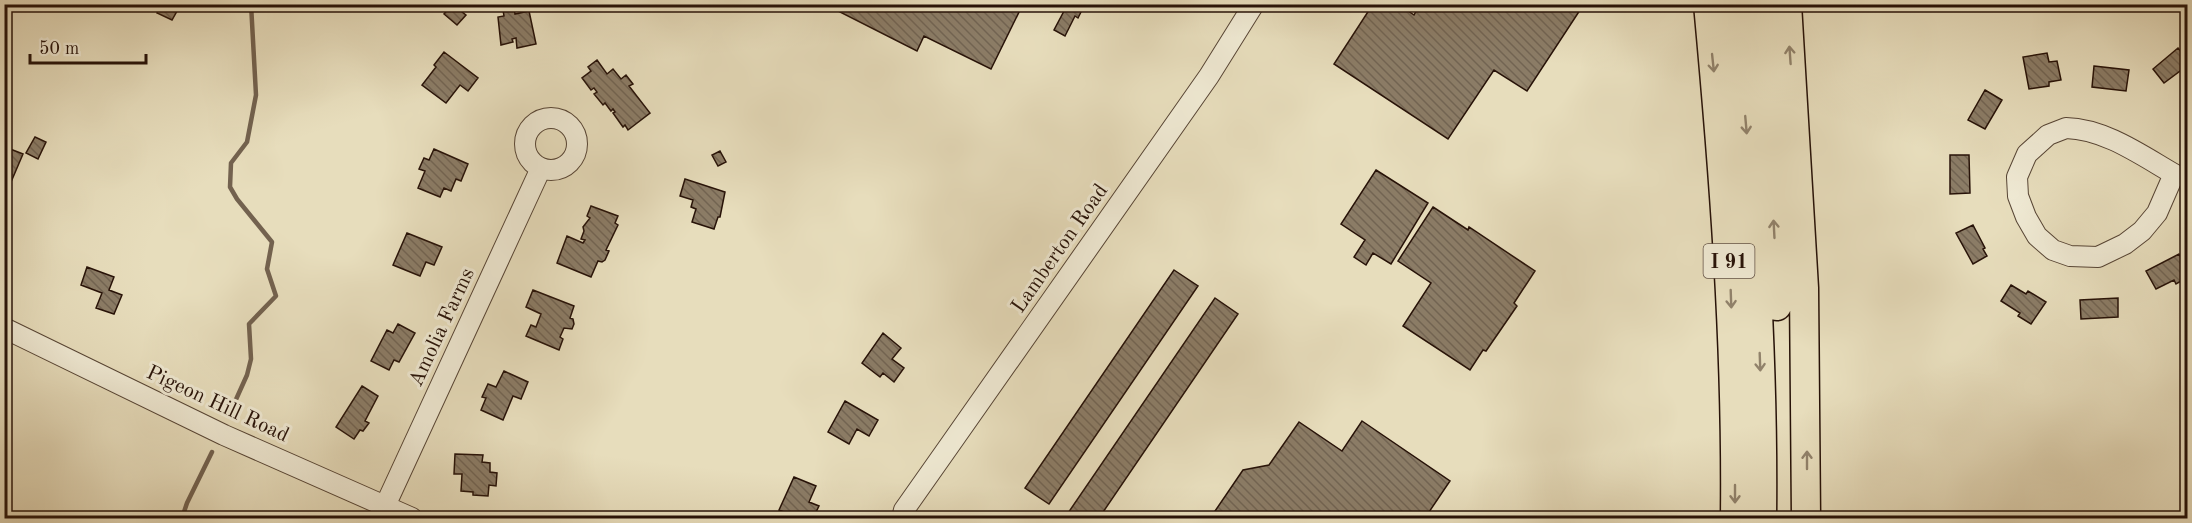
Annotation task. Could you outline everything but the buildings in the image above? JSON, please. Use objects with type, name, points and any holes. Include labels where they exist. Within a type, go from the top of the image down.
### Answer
[{"type":"highway","name":"I 91","points":[[1708,4],[1723,169],[1730,287],[1735,519]]},
{"type":"highway","points":[[1735,4],[1749,154],[1756,280],[1762,432],[1762,519]]},
{"type":"highway","points":[[1760,4],[1776,266],[1779,519]]},
{"type":"highway","points":[[1787,4],[1804,299],[1806,519]]},
{"type":"street","name":"Lamberton Road","points":[[902,519],[904,510],[1209,76],[1254,4]]},
{"type":"street","points":[[2066,128],[2082,129],[2122,144],[2181,171],[2157,213],[2142,231],[2125,244],[2098,257],[2070,256],[2053,250],[2037,236],[2018,196],[2017,177],[2027,154],[2048,135],[2066,128]]},
{"type":"street","name":"Amolia Farms","points":[[385,506],[541,168]]},
{"type":"street","name":"Pigeon Hill Road","points":[[4,328],[224,435],[412,519]]},
{"type":"waterway","points":[[229,415],[247,375],[251,359],[249,324],[276,296],[267,269],[272,242],[230,187],[231,163],[247,142],[256,95],[251,4]]},
{"type":"waterway","points":[[182,518],[212,452]]}]
